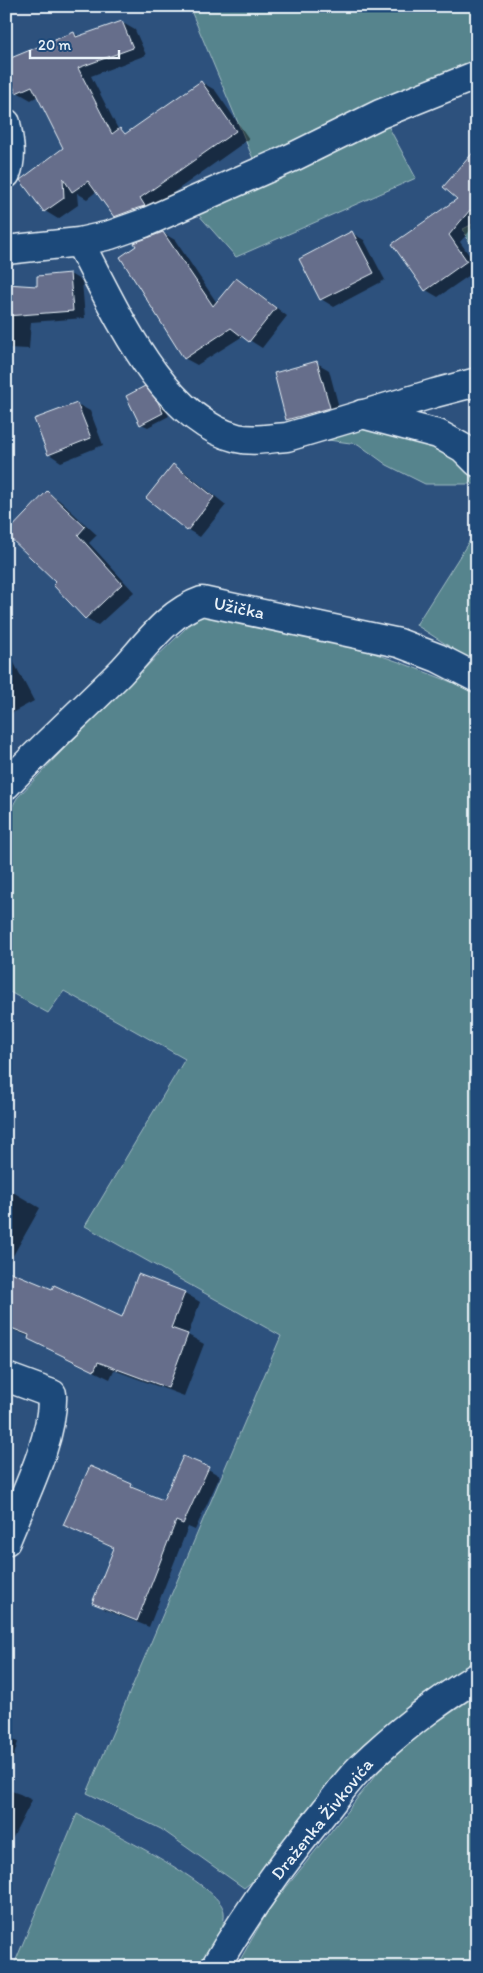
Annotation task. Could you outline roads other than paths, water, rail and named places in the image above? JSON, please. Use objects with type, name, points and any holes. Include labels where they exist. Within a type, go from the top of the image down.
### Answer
[{"type":"street","points":[[6,250],[79,242],[110,235],[144,223],[294,157],[380,114],[477,75]]},
{"type":"street","points":[[6,123],[10,146],[9,166],[6,174]]},
{"type":"street","points":[[79,242],[147,364],[174,399],[198,420],[238,438],[287,437],[477,382]]},
{"type":"street","points":[[362,414],[438,434],[463,448],[477,462]]},
{"type":"street","name":"Užička","points":[[6,785],[171,619],[189,605],[202,600],[399,643],[438,658],[477,678]]},
{"type":"street","points":[[6,1377],[52,1394],[51,1422],[6,1541]]},
{"type":"street","name":"Draženka Živkovića","points":[[215,1967],[248,1913],[291,1852],[359,1769],[392,1739],[446,1697],[477,1677]]}]
